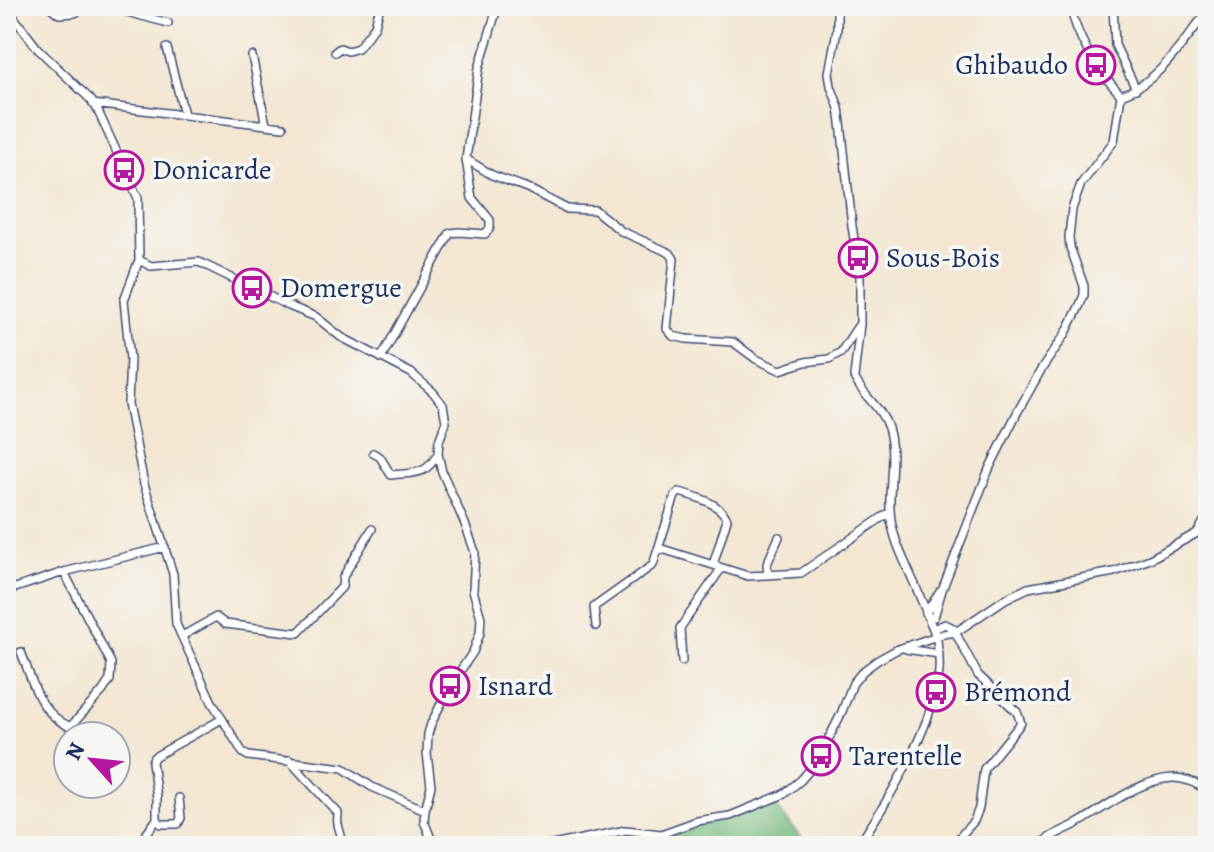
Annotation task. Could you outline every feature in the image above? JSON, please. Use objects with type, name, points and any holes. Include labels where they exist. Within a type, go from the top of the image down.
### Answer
[{"type":"street","points":[[49,6],[59,14],[75,13],[87,6]]},
{"type":"street","points":[[105,6],[168,23]]},
{"type":"street","points":[[335,52],[340,48],[352,51],[358,48],[375,26],[380,6]]},
{"type":"street","points":[[381,358],[450,233],[485,234],[490,228],[490,220],[472,198],[466,159],[479,68],[500,6]]},
{"type":"street","points":[[837,6],[837,30],[829,73],[839,108],[860,277],[860,324],[853,371],[856,383],[878,407],[890,434],[890,512],[900,550],[920,596],[934,617]]},
{"type":"street","points":[[858,846],[909,759],[936,692],[939,654],[934,617],[995,456],[1041,370],[1066,333],[1084,295],[1084,286],[1070,247],[1072,209],[1081,184],[1114,141],[1121,95],[1101,72],[1078,35],[1070,6]]},
{"type":"street","points":[[1113,6],[1115,45],[1136,89]]},
{"type":"street","points":[[6,7],[38,49],[93,104],[137,192],[139,260],[124,300],[130,359],[128,404],[144,484],[173,574],[176,624],[212,702],[243,753],[248,756],[343,768],[372,787],[425,810]]},
{"type":"street","points":[[1121,95],[1147,83],[1208,11]]},
{"type":"street","points":[[167,48],[184,114]]},
{"type":"street","points":[[252,56],[266,125]]},
{"type":"street","points":[[93,104],[283,127]]},
{"type":"street","points":[[466,159],[492,175],[527,188],[567,209],[595,210],[621,231],[670,253],[674,259],[667,329],[673,336],[733,342],[756,359],[780,370],[829,359],[841,352],[860,324]]},
{"type":"street","points":[[139,260],[151,266],[199,262],[316,317],[341,337],[421,380],[443,405],[446,422],[438,454],[442,472],[475,552],[473,590],[481,618],[480,633],[473,652],[450,686],[431,724],[427,744],[431,786],[424,821],[434,846]]},
{"type":"street","points":[[373,453],[380,457],[391,475],[424,472],[438,454]]},
{"type":"street","points":[[596,626],[594,607],[653,565],[675,496],[679,492],[718,507],[727,519],[713,565]]},
{"type":"street","points":[[659,548],[748,576],[801,573],[890,512]]},
{"type":"street","points":[[548,846],[626,830],[661,834],[697,821],[730,816],[784,794],[810,771],[821,756],[853,683],[863,671],[896,650],[935,632],[956,632],[1005,599],[1028,588],[1114,572],[1150,559],[1197,533],[1207,517]]},
{"type":"street","points":[[182,636],[216,617],[225,624],[298,633],[342,587],[343,577],[372,529]]},
{"type":"street","points":[[768,575],[767,564],[779,537]]},
{"type":"street","points":[[6,591],[64,572],[165,547]]},
{"type":"street","points":[[682,661],[680,628],[721,569]]},
{"type":"street","points":[[21,652],[42,706],[56,720],[70,727],[110,680],[111,663],[64,572]]},
{"type":"street","points":[[928,610],[942,590]]},
{"type":"street","points":[[928,610],[935,632]]},
{"type":"street","points":[[954,846],[974,821],[979,808],[984,769],[1021,723],[1017,712],[978,675],[956,632]]},
{"type":"street","points":[[896,650],[914,649],[939,654]]},
{"type":"street","points":[[138,846],[157,819],[154,757],[222,719]]},
{"type":"street","points":[[289,760],[338,813],[342,834],[341,840],[333,846]]},
{"type":"street","points":[[1038,846],[1049,836],[1079,823],[1137,787],[1172,778],[1208,790]]},
{"type":"street","points":[[157,819],[161,824],[178,824],[181,818],[179,798]]},
{"type":"green space","points":[[772,802],[807,846],[664,846],[663,835]]},
{"type":"place","name":"Ghibaudo","points":[[1096,65]]},
{"type":"place","name":"Donicarde","points":[[124,170]]},
{"type":"place","name":"Sous-Bois","points":[[858,258]]},
{"type":"place","name":"Domergue","points":[[252,288]]},
{"type":"place","name":"Isnard","points":[[450,686]]},
{"type":"place","name":"Brémond","points":[[936,692]]},
{"type":"place","name":"Tarentelle","points":[[821,756]]}]
